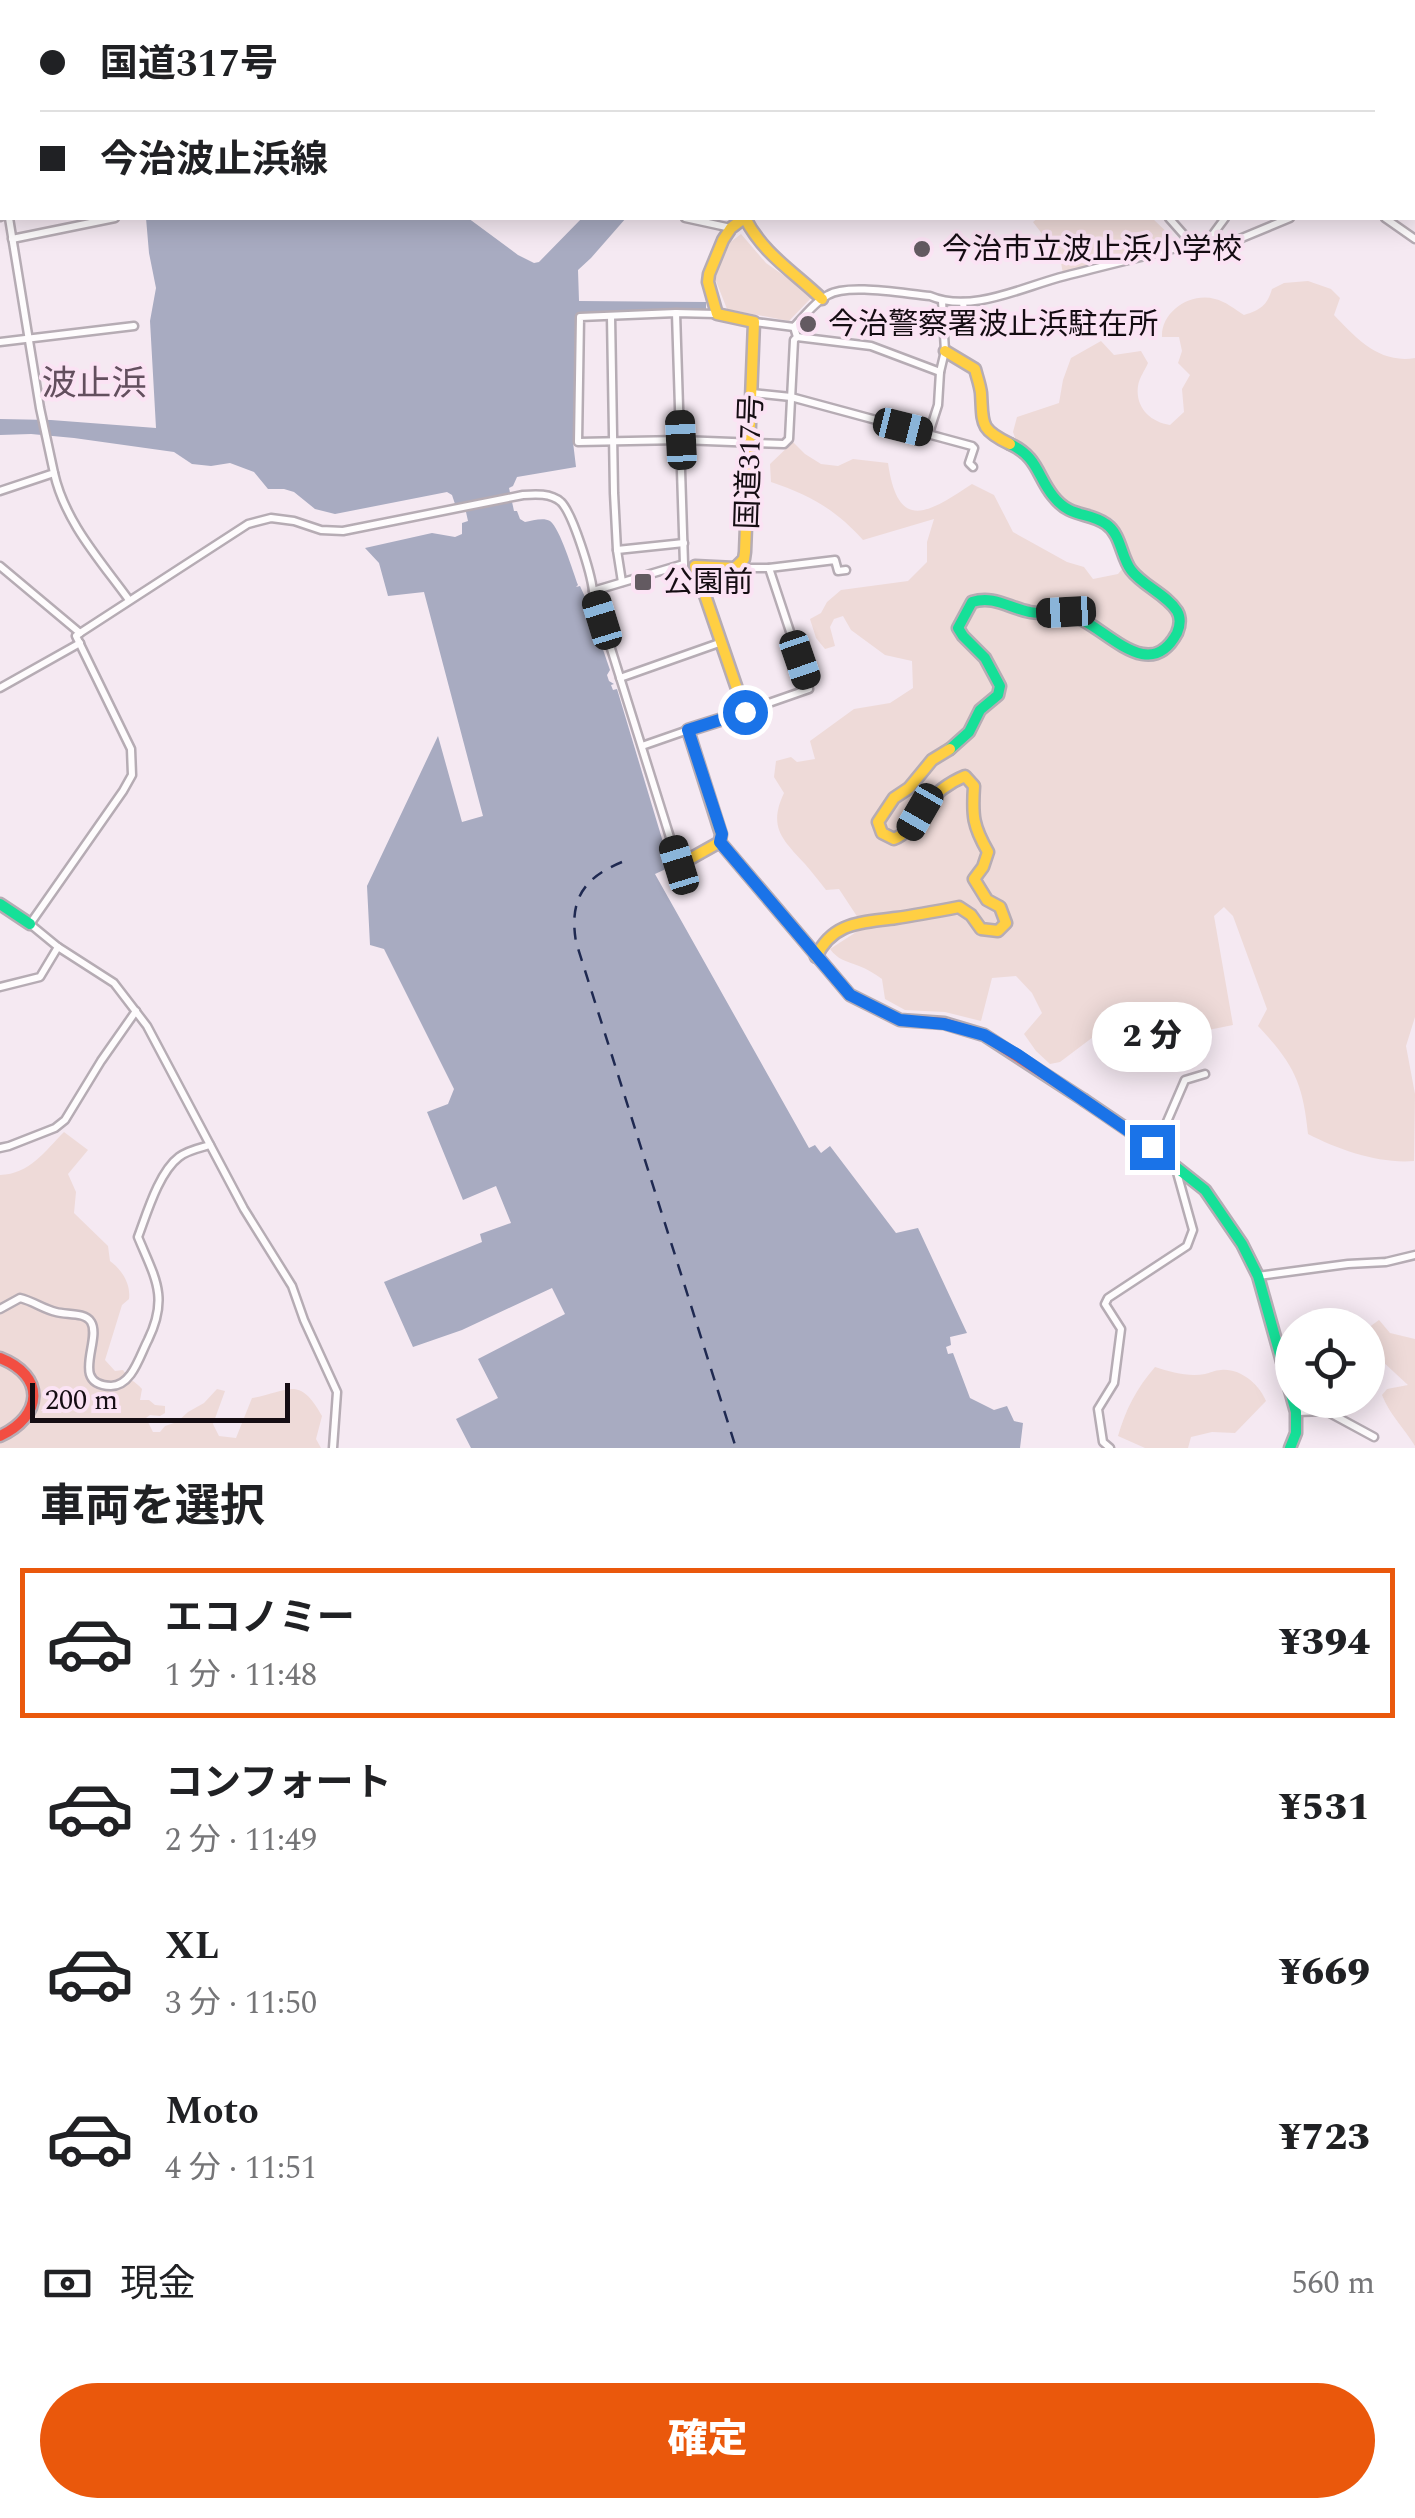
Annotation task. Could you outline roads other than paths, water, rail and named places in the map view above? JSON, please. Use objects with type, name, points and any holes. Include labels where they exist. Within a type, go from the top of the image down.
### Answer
[{"type":"main road","points":[[741,220],[722,240],[708,282],[717,314],[754,322]]},
{"type":"main road","points":[[745,220],[770,256],[822,299]]},
{"type":"main road","name":"国道317号","points":[[690,565],[734,568],[746,552],[754,322]]},
{"type":"main road","points":[[816,957],[823,942],[852,922],[958,907],[980,928],[998,931],[1006,922],[1000,907],[987,900],[974,879],[988,852],[973,828],[970,817],[974,786],[964,776],[948,782],[920,812],[908,834],[894,839],[882,834],[878,822],[894,798],[909,788],[932,760],[969,732],[980,710],[998,695],[1000,686],[988,661],[961,637],[958,628],[972,602],[985,598],[1034,613],[1066,612],[1139,655],[1162,652],[1178,631],[1180,619],[1176,608],[1132,570],[1107,524],[1069,511],[1052,494],[1021,449],[991,436],[980,415],[981,391],[975,368],[945,351]]},
{"type":"main road","points":[[679,865],[720,842],[722,834],[688,730],[745,712],[690,565]]},
{"type":"main road","points":[[720,842],[850,995],[900,1020],[944,1024],[984,1035],[1152,1147],[1205,1190],[1242,1244],[1258,1276],[1275,1337]]},
{"type":"main road","points":[[0,904],[30,924]]},
{"type":"main road","points":[[0,1358],[21,1366],[34,1398],[33,1408],[19,1428],[0,1436]]},
{"type":"main road","points":[[1290,1448],[1296,1418]]},
{"type":"street","points":[[5,220],[12,238],[59,495],[68,514],[129,600]]},
{"type":"street","points":[[12,238],[106,220]]},
{"type":"street","points":[[694,220],[731,228]]},
{"type":"street","points":[[1171,220],[1192,244]]},
{"type":"street","points":[[794,328],[822,299],[846,289],[930,296],[942,302],[1007,295],[1059,277],[1192,244],[1212,237],[1223,220]]},
{"type":"street","points":[[1212,237],[1222,243],[1237,240],[1285,220]]},
{"type":"street","points":[[1388,220],[1415,239]]},
{"type":"street","points":[[929,433],[938,405],[945,351],[942,302]]},
{"type":"street","points":[[962,302],[966,330]]},
{"type":"street","points":[[593,591],[690,565],[684,543],[676,314]]},
{"type":"street","points":[[717,314],[580,317],[578,442],[784,444],[789,440],[797,337]]},
{"type":"street","points":[[611,316],[612,441],[622,582]]},
{"type":"street","points":[[754,322],[794,328]]},
{"type":"street","points":[[0,342],[134,326]]},
{"type":"street","points":[[794,328],[797,337]]},
{"type":"street","points":[[797,337],[871,346],[940,372]]},
{"type":"street","points":[[751,393],[791,397],[929,433],[974,448],[970,463],[973,467]]},
{"type":"street","points":[[0,491],[54,472]]},
{"type":"street","points":[[333,1448],[337,1392],[292,1286],[244,1209],[155,1040],[114,983],[30,924],[132,775],[130,749],[76,636],[248,524],[271,518],[321,530],[343,530],[511,497],[535,494],[557,499],[592,576],[593,591],[679,865]]},
{"type":"street","points":[[617,550],[684,543]]},
{"type":"street","points":[[740,564],[769,568],[836,560],[838,571],[846,570]]},
{"type":"street","points":[[0,566],[80,633]]},
{"type":"street","points":[[745,712],[810,688],[769,568]]},
{"type":"street","points":[[620,678],[722,642]]},
{"type":"street","points":[[0,688],[80,643]]},
{"type":"street","points":[[642,746],[688,730]]},
{"type":"street","points":[[0,987],[40,977],[58,947]]},
{"type":"street","points":[[0,1148],[55,1128],[66,1120],[136,1011]]},
{"type":"street","points":[[1152,1147],[1185,1080],[1205,1074]]},
{"type":"street","points":[[0,1309],[20,1298],[46,1310],[84,1316],[94,1329],[88,1370],[106,1386],[118,1386],[127,1379],[159,1312],[152,1267],[138,1237],[165,1174],[178,1157],[210,1145]]},
{"type":"street","points":[[1110,1448],[1103,1442],[1098,1409],[1114,1383],[1120,1329],[1105,1304],[1108,1298],[1187,1246],[1193,1230],[1176,1166]]},
{"type":"street","points":[[1258,1276],[1386,1262],[1415,1255]]},
{"type":"street","points":[[1340,1418],[1374,1437]]},
{"type":"water","points":[[146,220],[471,220],[534,263],[580,220],[624,220],[578,270],[579,301],[706,302],[706,309],[579,317],[573,442],[576,467],[517,477],[509,488],[514,511],[525,522],[544,519],[554,525],[570,561],[576,587],[580,586],[585,597],[669,862],[668,868],[655,874],[809,1148],[815,1145],[821,1153],[830,1146],[896,1233],[918,1228],[967,1333],[950,1337],[948,1354],[953,1353],[970,1398],[994,1410],[1007,1406],[1014,1421],[1023,1423],[1020,1448],[471,1448],[456,1419],[498,1398],[478,1359],[565,1314],[552,1288],[462,1330],[413,1347],[384,1282],[482,1242],[480,1234],[511,1223],[496,1186],[463,1200],[427,1112],[448,1104],[454,1089],[384,949],[370,945],[367,886],[438,736],[462,822],[483,816],[424,592],[388,596],[379,563],[365,548],[432,533],[455,537],[462,534],[462,523],[468,521],[464,503],[455,504],[447,492],[335,514],[315,509],[294,492],[268,489],[254,472],[230,463],[192,464],[174,452],[74,438],[0,435],[0,419],[156,428],[150,321],[156,288]]},
{"type":"place","name":"今治市立波止浜小学校","points":[[922,249]]},
{"type":"place","name":"今治警察署波止浜駐在所","points":[[808,324]]},
{"type":"place","name":"公園前","points":[[643,582]]},
{"type":"district","name":"波止浜","points":[[94,383]]}]
